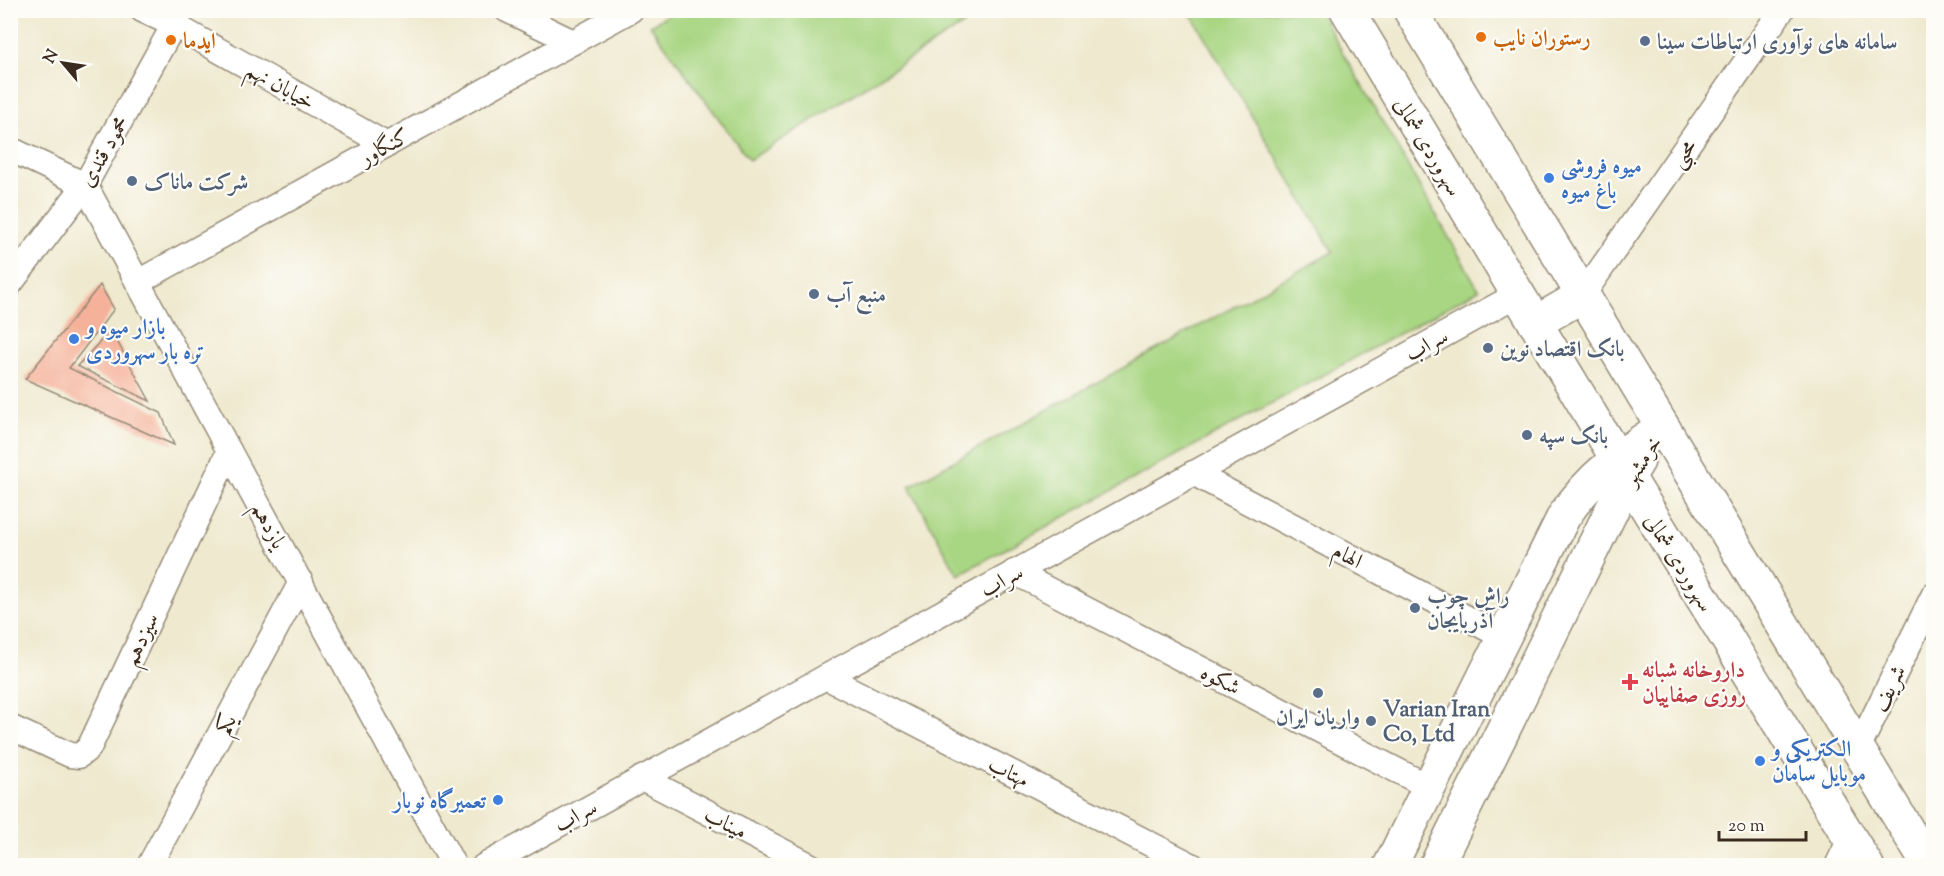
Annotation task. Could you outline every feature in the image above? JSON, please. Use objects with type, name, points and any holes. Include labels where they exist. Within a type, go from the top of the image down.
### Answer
[{"type":"main road","name":"سهروردی شمالی","points":[[1347,10],[1622,467],[1851,856]]},
{"type":"main road","points":[[1410,10],[1929,866]]},
{"type":"main road","points":[[1535,323],[1582,296]]},
{"type":"main road","name":"خرمشهر","points":[[1390,866],[1564,516],[1589,483],[1622,467],[1662,428]]},
{"type":"main road","name":"خرمشهر","points":[[1436,866],[1622,467]]},
{"type":"street","name":"خیابان نهم","points":[[142,10],[178,18],[387,145]]},
{"type":"street","points":[[507,10],[573,42]]},
{"type":"street","name":"کنگاور","points":[[138,282],[631,10]]},
{"type":"street","name":"محبی","points":[[1582,296],[1782,10]]},
{"type":"street","name":"محمود قندی","points":[[10,284],[85,185],[178,18]]},
{"type":"street","points":[[10,149],[85,185]]},
{"type":"street","name":"یازدهم","points":[[85,185],[454,866]]},
{"type":"street","name":"سراب","points":[[484,866],[1518,294]]},
{"type":"street","name":"سیزدهم","points":[[10,726],[70,755],[79,756],[89,748],[229,451]]},
{"type":"street","name":"الهام","points":[[1193,473],[1503,637]]},
{"type":"street","name":"شکوه","points":[[1014,572],[1429,787]]},
{"type":"street","name":"یکم","points":[[149,866],[300,582]]},
{"type":"street","name":"شریف","points":[[1858,749],[1934,594]]},
{"type":"street","name":"مهتاب","points":[[826,676],[1193,866]]},
{"type":"street","name":"میناب","points":[[642,778],[811,866]]},
{"type":"green space","points":[[677,10],[985,11],[749,160],[650,25]]},
{"type":"green space","points":[[1189,11],[1319,11],[1479,290],[958,575],[909,486],[1333,252]]},
{"type":"building","name":"بازار میوه و تره بار سهروردی","points":[[100,285],[114,309],[69,368],[161,413],[174,445],[25,379]]},
{"type":"building","points":[[111,330],[150,401],[77,366]]},
{"type":"place","name":"رستوران نایب","points":[[1481,37]]},
{"type":"place","name":"ایدما","points":[[171,40]]},
{"type":"place","name":"سامانه های نوآوری ارتباطات سینا","points":[[1645,41]]},
{"type":"place","name":"میوه فروشی باغ میوه","points":[[1549,178]]},
{"type":"place","name":"شرکت ماناک","points":[[132,181]]},
{"type":"place","name":"منبع آب","points":[[814,294]]},
{"type":"place","name":"بازار میوه و تره بار سهروردی","points":[[74,339]]},
{"type":"place","name":"بانک اقتصاد نوین","points":[[1488,348]]},
{"type":"place","name":"بانک سپه","points":[[1527,435]]},
{"type":"place","name":"راش چوب آذربایجان","points":[[1415,608]]},
{"type":"place","name":"داروخانه شبانه روزی صفاییان","points":[[1630,682]]},
{"type":"place","name":"واریان ایران","points":[[1318,693]]},
{"type":"place","name":"Varian Iran Co, Ltd","points":[[1371,721]]},
{"type":"place","name":"الکتریکی و موبایل سامان","points":[[1760,761]]},
{"type":"place","name":"تعمیرگاه نوبار","points":[[498,800]]}]
